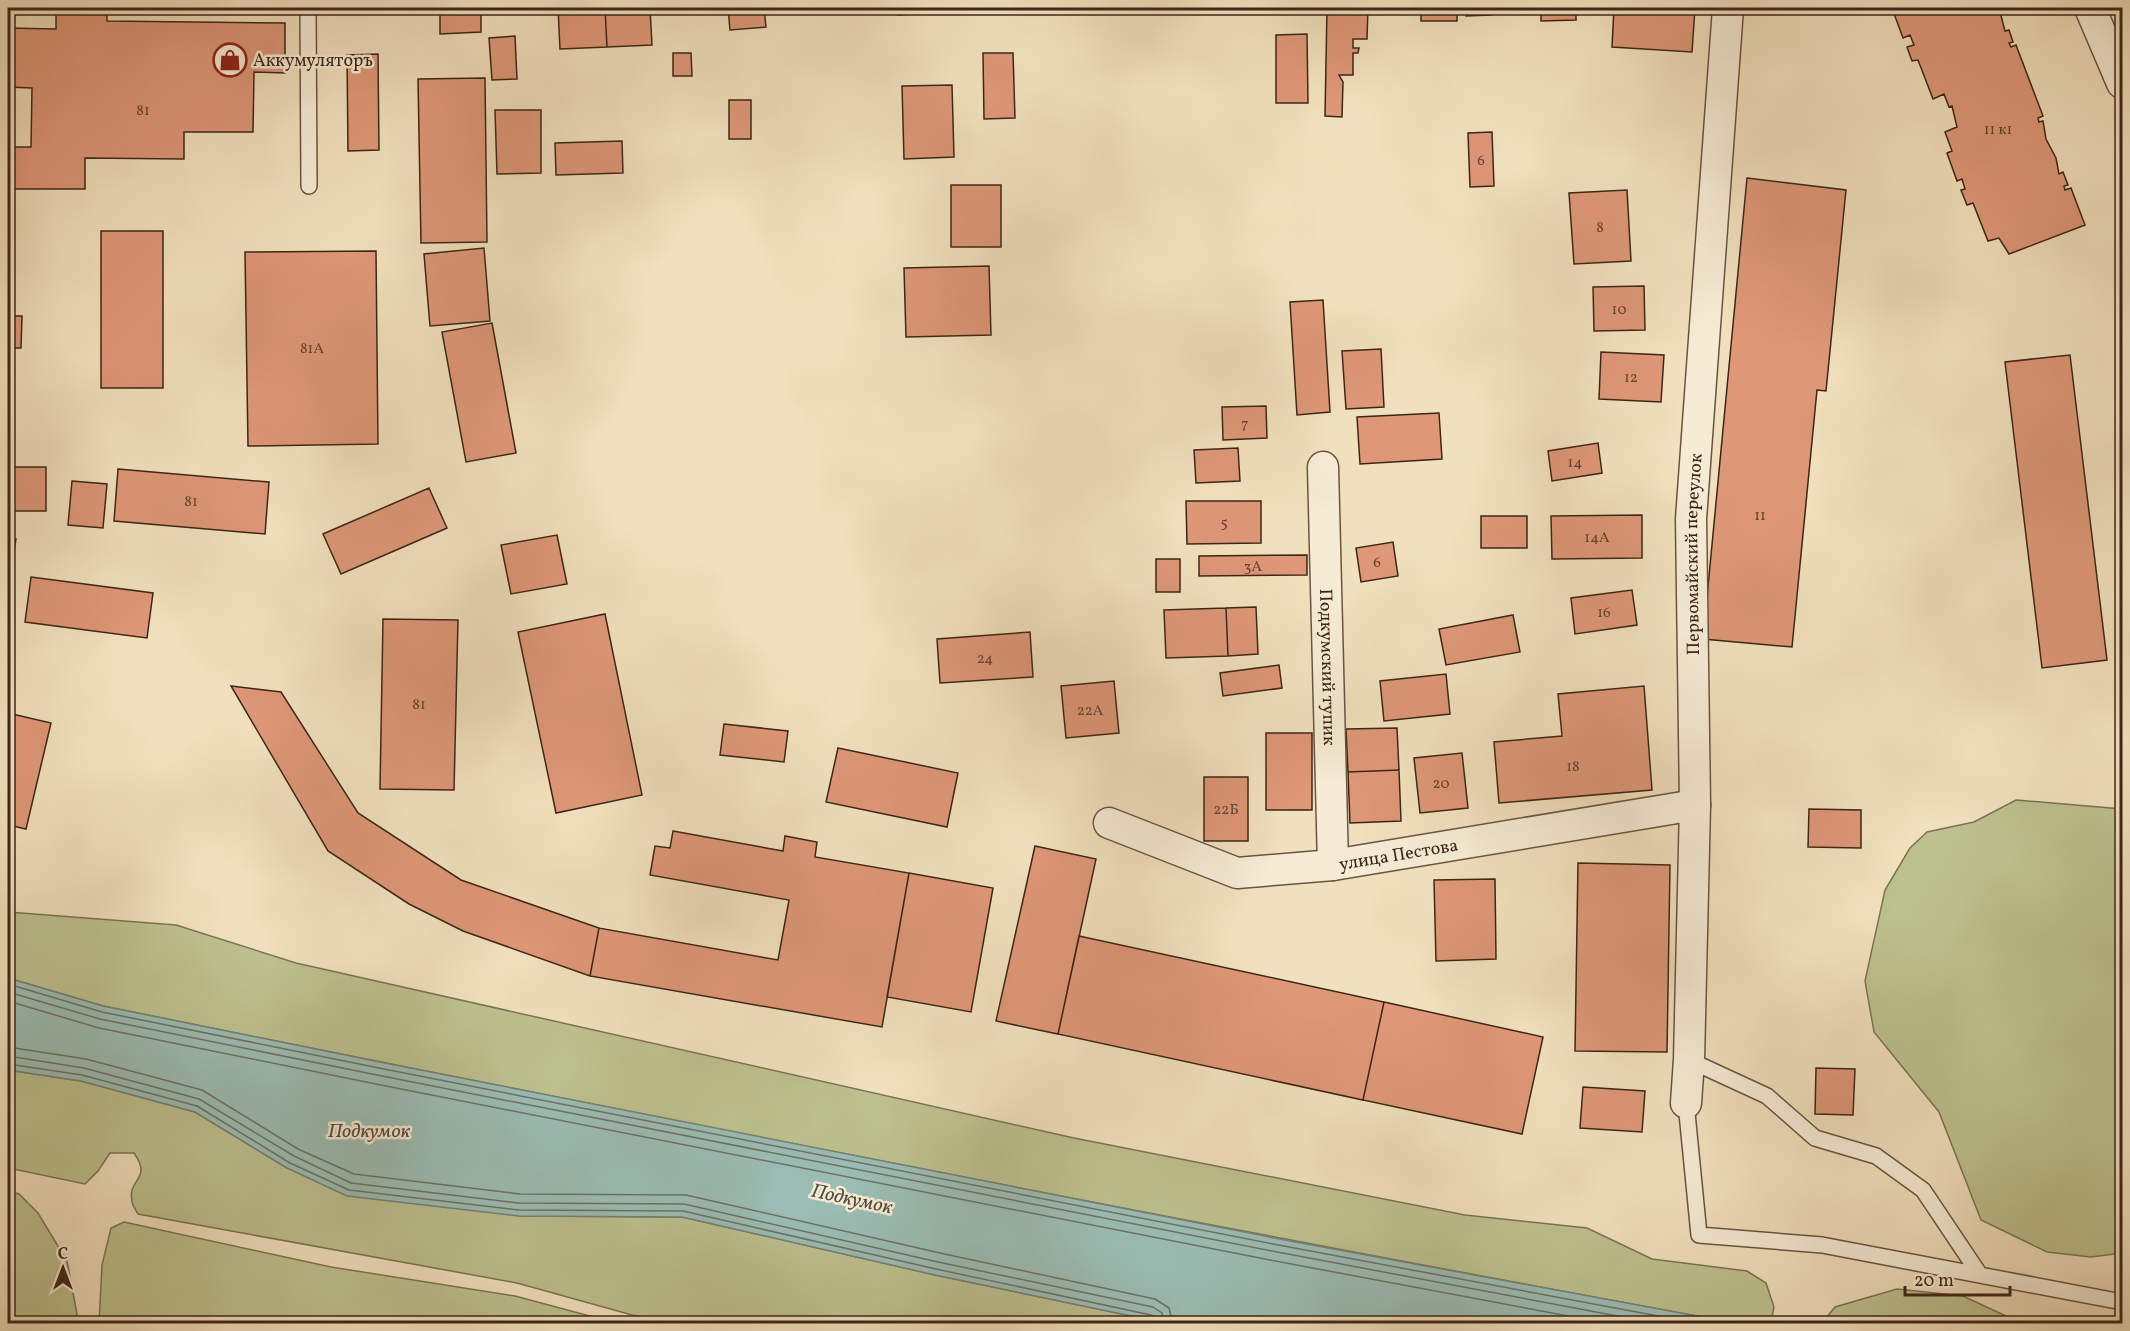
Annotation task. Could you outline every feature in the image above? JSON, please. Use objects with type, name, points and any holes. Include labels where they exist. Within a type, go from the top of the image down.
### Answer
[{"type":"street","name":"Первомайский переулок","points":[[1686,1103],[1695,805],[1691,519],[1728,8]]},
{"type":"street","points":[[2090,8],[2122,83]]},
{"type":"street","name":"Подкумский тупик","points":[[1323,467],[1333,865]]},
{"type":"street","name":"улица Пестова","points":[[1109,823],[1237,873],[1333,865],[1695,805]]},
{"type":"lane","points":[[308,8],[309,186]]},
{"type":"lane","points":[[1689,1060],[1767,1096],[1815,1138],[1876,1156],[1923,1190],[1980,1275]]},
{"type":"lane","points":[[1686,1103],[1699,1235],[1822,1245],[2122,1302]]},
{"type":"green space","points":[[2016,800],[2122,809],[2122,1253],[2091,1257],[2047,1252],[1981,1220],[1939,1112],[1874,1032],[1865,981],[1885,890],[1910,848],[1927,832],[1974,822]]},
{"type":"green space","points":[[8,912],[176,925],[296,963],[1074,1138],[1465,1215],[1587,1228],[1652,1259],[1747,1271],[1766,1283],[1774,1307],[1771,1323],[1735,1323],[1326,1247],[103,1006],[8,978]]},
{"type":"green space","points":[[8,1070],[81,1081],[195,1112],[287,1168],[519,1216],[682,1217],[935,1275],[1165,1323],[671,1323],[632,1315],[517,1283],[138,1214],[131,1193],[141,1169],[134,1153],[110,1153],[98,1171],[85,1184],[8,1168]]},
{"type":"green space","points":[[8,1191],[19,1194],[38,1213],[67,1261],[77,1314],[76,1323],[8,1323]]},
{"type":"green space","points":[[124,1222],[331,1267],[515,1296],[616,1323],[99,1323],[102,1265],[111,1228]]},
{"type":"green space","points":[[1897,1289],[1963,1296],[2021,1323],[1822,1323],[1835,1307]]},
{"type":"water","name":"Подкумок","points":[[8,978],[103,1006],[385,1063],[1274,1238],[1735,1323],[1165,1323],[935,1275],[682,1217],[519,1216],[347,1196],[287,1168],[195,1112],[81,1081],[8,1070]]},
{"type":"building","points":[[56,8],[107,8],[107,21],[285,23],[285,73],[254,72],[253,132],[184,132],[184,159],[85,158],[85,189],[8,189],[8,147],[31,147],[32,88],[8,87],[8,28],[56,29]]},
{"type":"building","points":[[558,8],[605,8],[607,47],[560,49]]},
{"type":"building","points":[[605,8],[650,8],[652,45],[607,47]]},
{"type":"building","points":[[728,8],[764,8],[766,27],[730,30]]},
{"type":"building","points":[[801,8],[841,8],[841,12],[802,13]]},
{"type":"building","points":[[841,8],[884,8],[884,10],[841,12]]},
{"type":"building","points":[[898,8],[941,8],[941,12],[898,15]]},
{"type":"building","points":[[1327,8],[1368,8],[1367,39],[1353,39],[1353,48],[1359,48],[1358,53],[1353,53],[1353,75],[1339,75],[1343,82],[1342,117],[1325,116]]},
{"type":"building","points":[[1421,8],[1457,8],[1457,21],[1421,21]]},
{"type":"building","points":[[1466,8],[1491,8],[1491,15],[1466,16]]},
{"type":"building","points":[[1541,8],[1576,8],[1576,20],[1541,21]]},
{"type":"building","points":[[1614,8],[1695,8],[1692,52],[1612,47]]},
{"type":"building","points":[[1892,8],[1999,8],[2005,31],[2009,30],[2013,42],[2009,43],[2011,47],[2016,45],[2043,116],[2038,118],[2039,122],[2043,121],[2046,139],[2056,158],[2059,174],[2063,172],[2068,185],[2064,186],[2065,190],[2071,188],[2085,225],[2009,254],[1999,238],[1988,241],[1973,203],[1967,205],[1961,190],[1965,189],[1962,179],[1957,181],[1947,153],[1952,151],[1945,132],[1957,127],[1952,106],[1949,107],[1944,94],[1933,99],[1918,60],[1912,61],[1907,47],[1914,45],[1910,35],[1903,38]]},
{"type":"building","points":[[481,11],[481,32],[440,34],[440,13]]},
{"type":"building","points":[[1307,34],[1308,103],[1276,103],[1276,35]]},
{"type":"building","points":[[515,36],[517,79],[492,80],[489,38]]},
{"type":"building","points":[[673,53],[691,53],[692,76],[673,76]]},
{"type":"building","points":[[983,53],[1013,53],[1015,118],[984,119]]},
{"type":"building","points":[[378,54],[379,150],[348,151],[347,55]]},
{"type":"building","points":[[485,78],[487,242],[421,243],[418,79]]},
{"type":"building","points":[[952,85],[954,157],[904,159],[902,86]]},
{"type":"building","points":[[729,100],[751,100],[751,139],[729,139]]},
{"type":"building","points":[[495,110],[541,110],[541,173],[497,174]]},
{"type":"building","points":[[1492,132],[1494,186],[1470,187],[1468,133]]},
{"type":"building","points":[[622,141],[623,173],[556,175],[555,143]]},
{"type":"building","points":[[1747,178],[1846,190],[1826,391],[1817,390],[1792,647],[1703,639]]},
{"type":"building","points":[[951,185],[1001,185],[1001,247],[951,247]]},
{"type":"building","points":[[1627,190],[1631,261],[1574,264],[1569,193]]},
{"type":"building","points":[[101,231],[163,231],[163,388],[101,388]]},
{"type":"building","points":[[484,248],[490,321],[430,326],[424,254]]},
{"type":"building","points":[[376,251],[378,444],[248,446],[245,252]]},
{"type":"building","points":[[989,266],[991,335],[906,337],[904,268]]},
{"type":"building","points":[[1644,286],[1645,330],[1594,331],[1593,287]]},
{"type":"building","points":[[1323,300],[1330,412],[1297,415],[1290,302]]},
{"type":"building","points":[[8,316],[22,316],[21,348],[8,348]]},
{"type":"building","points":[[492,323],[516,453],[466,462],[442,332]]},
{"type":"building","points":[[1381,349],[1384,407],[1346,409],[1342,351]]},
{"type":"building","points":[[1601,352],[1664,355],[1661,402],[1599,399]]},
{"type":"building","points":[[2070,355],[2107,660],[2042,668],[2005,362]]},
{"type":"building","points":[[1266,406],[1267,438],[1223,440],[1222,407]]},
{"type":"building","points":[[1439,413],[1442,459],[1360,464],[1357,417]]},
{"type":"building","points":[[1598,443],[1602,473],[1552,481],[1548,451]]},
{"type":"building","points":[[1238,448],[1240,481],[1196,483],[1194,450]]},
{"type":"building","points":[[8,467],[46,467],[46,511],[8,511]]},
{"type":"building","points":[[118,469],[269,482],[265,534],[114,521]]},
{"type":"building","points":[[72,481],[107,484],[103,528],[68,525]]},
{"type":"building","points":[[429,488],[447,528],[341,574],[323,534]]},
{"type":"building","points":[[1186,501],[1261,501],[1261,543],[1187,544]]},
{"type":"building","points":[[1642,515],[1642,558],[1552,559],[1551,516]]},
{"type":"building","points":[[1481,516],[1527,516],[1527,548],[1481,548]]},
{"type":"building","points":[[557,535],[567,584],[511,594],[501,545]]},
{"type":"building","points":[[8,538],[16,539],[8,588]]},
{"type":"building","points":[[1393,542],[1398,576],[1361,582],[1356,548]]},
{"type":"building","points":[[1307,555],[1307,575],[1199,576],[1199,556]]},
{"type":"building","points":[[1156,559],[1180,559],[1180,592],[1156,592]]},
{"type":"building","points":[[31,577],[153,593],[147,638],[25,622]]},
{"type":"building","points":[[1632,590],[1637,625],[1575,634],[1571,598]]},
{"type":"building","points":[[1256,607],[1258,654],[1228,656],[1226,608]]},
{"type":"building","points":[[1226,608],[1228,656],[1166,658],[1164,610]]},
{"type":"building","points":[[605,614],[642,795],[556,813],[518,632]]},
{"type":"building","points":[[1513,615],[1520,652],[1446,665],[1439,629]]},
{"type":"building","points":[[383,619],[458,620],[454,790],[380,789]]},
{"type":"building","points":[[1030,632],[1033,677],[940,683],[937,639]]},
{"type":"building","points":[[1279,665],[1282,688],[1223,696],[1220,673]]},
{"type":"building","points":[[1446,674],[1450,714],[1384,721],[1380,681]]},
{"type":"building","points":[[1114,681],[1119,733],[1066,738],[1061,686]]},
{"type":"building","points":[[231,686],[281,692],[358,813],[461,880],[599,928],[590,976],[463,931],[409,904],[328,851]]},
{"type":"building","points":[[1644,686],[1652,790],[1499,803],[1494,742],[1562,736],[1558,694]]},
{"type":"building","points":[[8,713],[51,723],[26,829],[8,825]]},
{"type":"building","points":[[724,724],[788,731],[784,762],[720,755]]},
{"type":"building","points":[[1397,728],[1399,770],[1348,772],[1346,729]]},
{"type":"building","points":[[1266,733],[1312,733],[1312,810],[1266,810]]},
{"type":"building","points":[[838,748],[958,773],[947,827],[826,802]]},
{"type":"building","points":[[1462,753],[1468,808],[1420,813],[1414,758]]},
{"type":"building","points":[[1399,770],[1401,821],[1350,823],[1348,772]]},
{"type":"building","points":[[1204,777],[1248,777],[1248,841],[1204,841]]},
{"type":"building","points":[[1809,809],[1861,810],[1861,848],[1808,847]]},
{"type":"building","points":[[673,831],[783,851],[785,836],[817,842],[815,857],[909,873],[882,1027],[590,976],[599,928],[778,960],[789,900],[650,875],[655,846],[670,848]]},
{"type":"building","points":[[1035,846],[1096,859],[1058,1034],[996,1021]]},
{"type":"building","points":[[1578,863],[1670,865],[1667,1052],[1575,1051]]},
{"type":"building","points":[[909,873],[993,888],[971,1012],[887,997]]},
{"type":"building","points":[[1495,879],[1496,959],[1436,961],[1434,880]]},
{"type":"building","points":[[1079,936],[1384,1002],[1363,1100],[1058,1034]]},
{"type":"building","points":[[1384,1002],[1543,1037],[1522,1134],[1363,1100]]},
{"type":"building","points":[[1816,1068],[1855,1069],[1853,1115],[1815,1114]]},
{"type":"building","points":[[1583,1087],[1645,1091],[1642,1132],[1580,1128]]},
{"type":"place","name":"Аккумуляторъ","points":[[230,60]]}]
